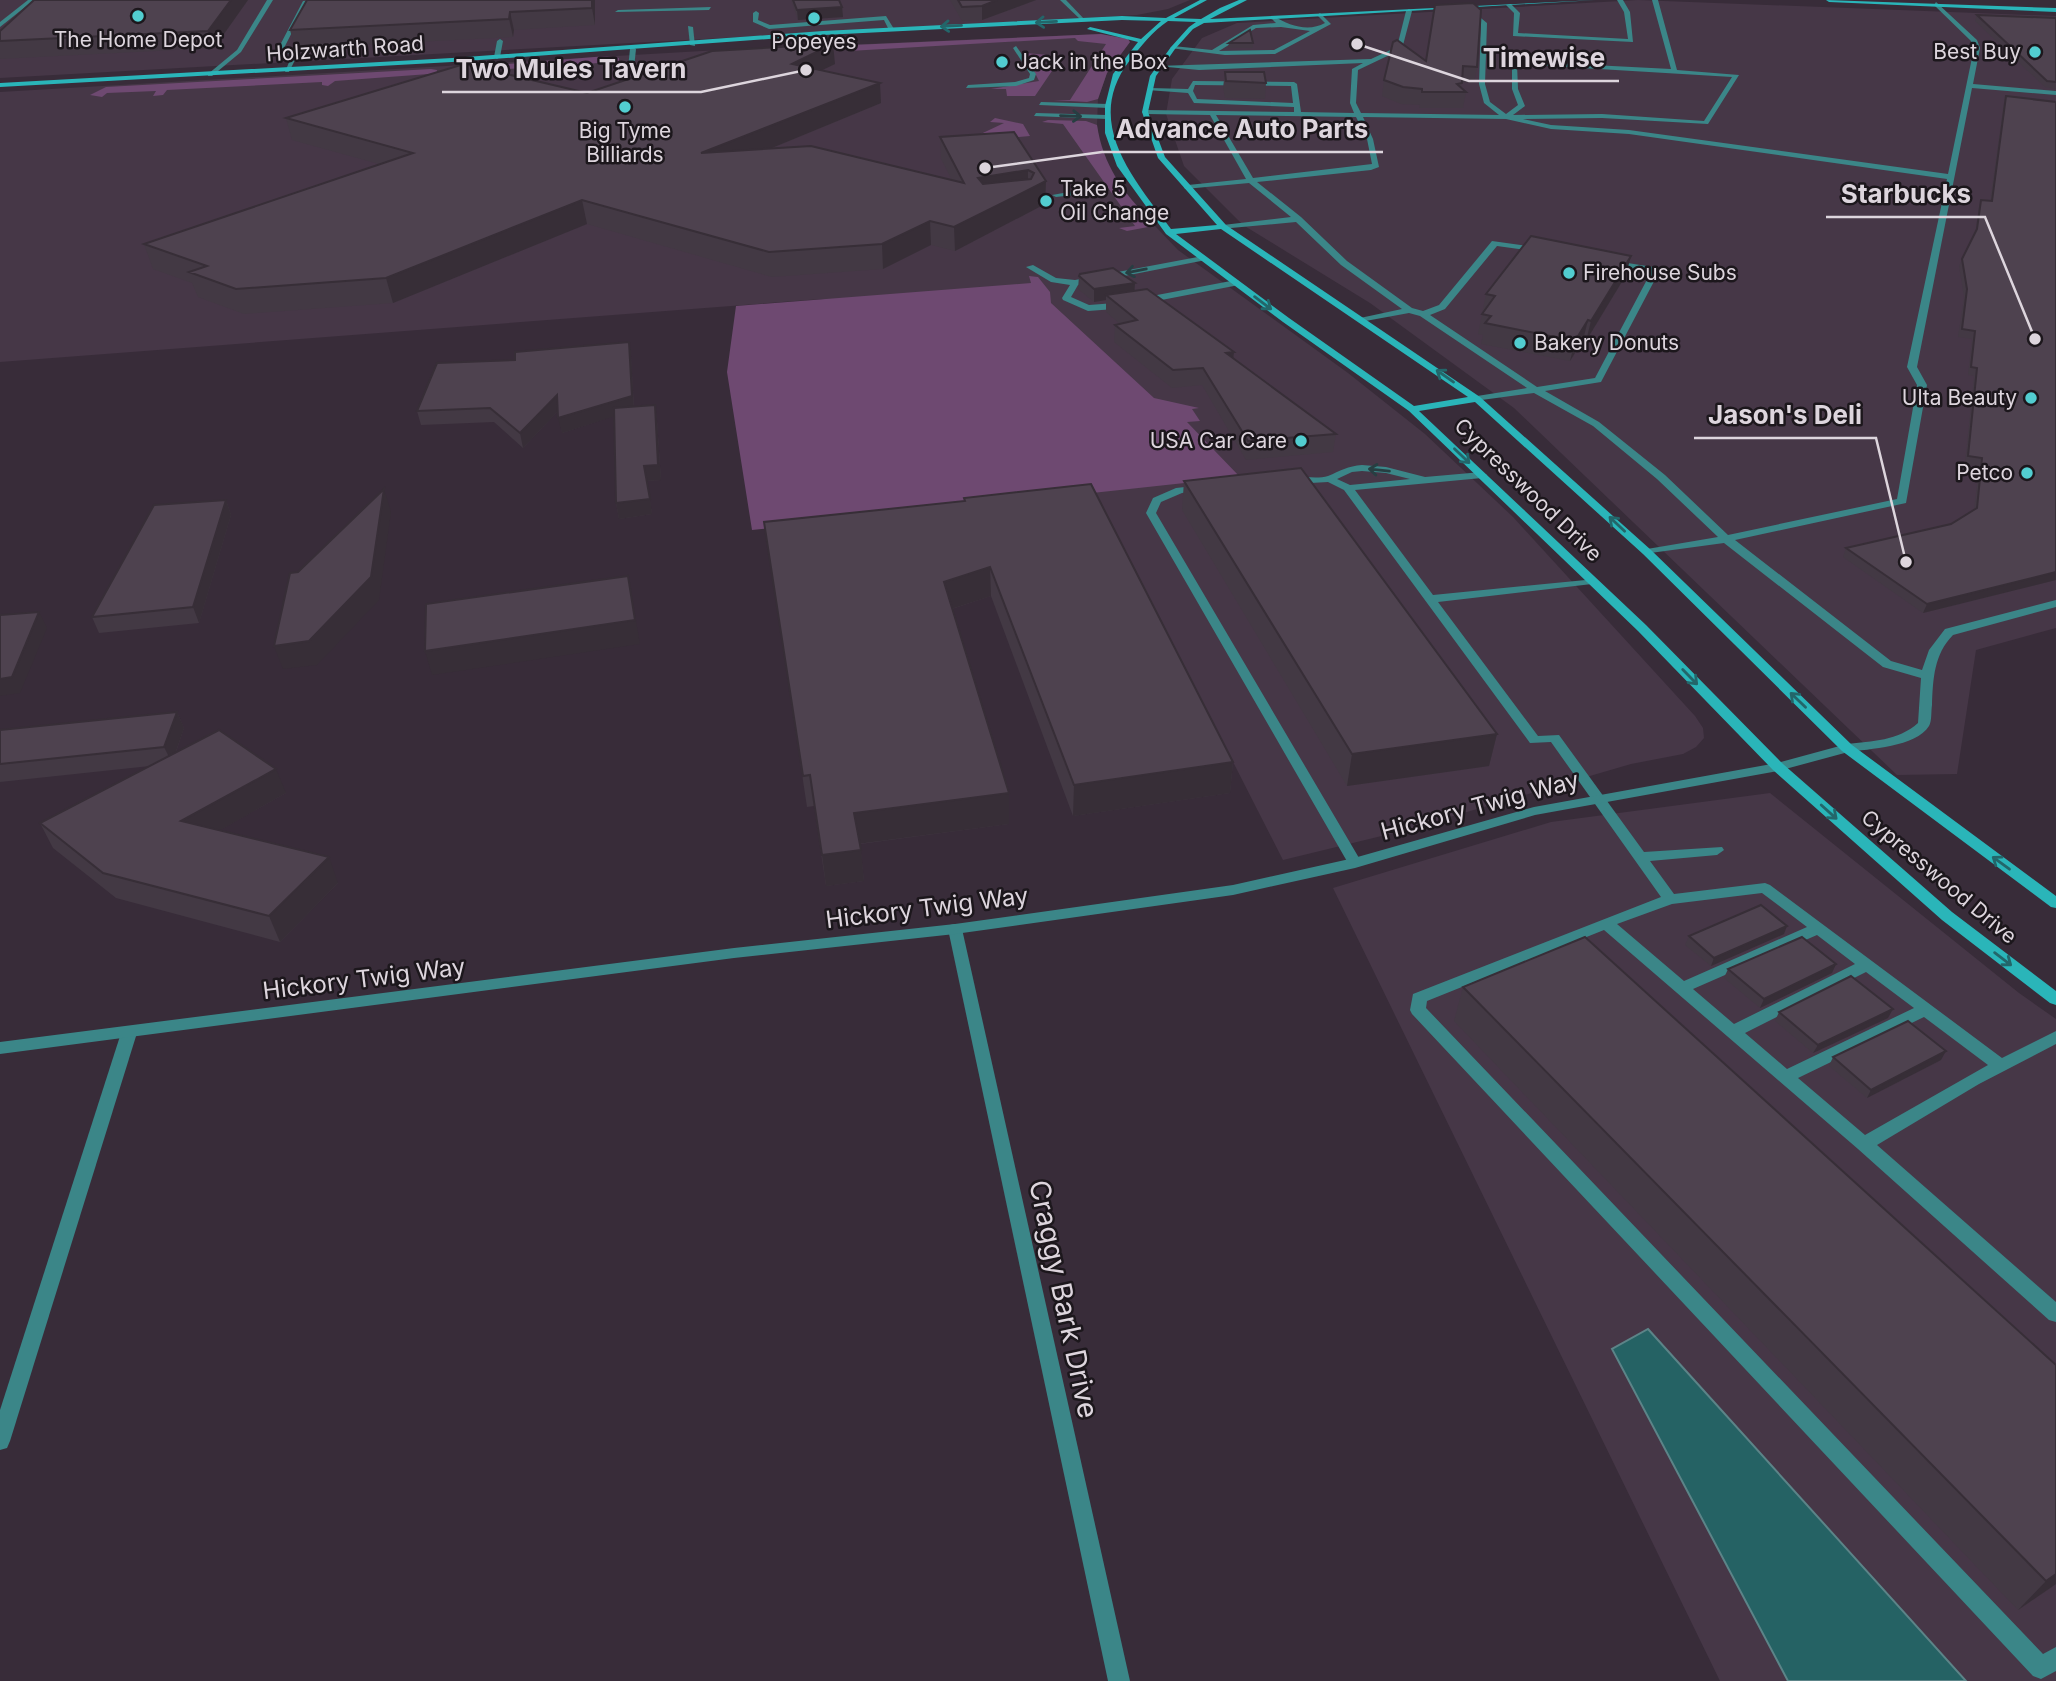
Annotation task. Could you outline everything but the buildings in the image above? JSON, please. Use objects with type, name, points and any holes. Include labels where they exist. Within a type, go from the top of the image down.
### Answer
[{"type":"main road","name":"Cypresswood Drive","points":[[1204,0],[1163,22],[1142,41],[1116,74],[1108,106],[1108,134],[1121,166],[1170,232],[1236,283],[1412,409],[1592,581],[1778,767],[1947,916],[2056,999]]},
{"type":"main road","points":[[1145,112],[1153,76],[1173,48],[1203,20],[1244,0]]},
{"type":"main road","name":"Holzwarth Road","points":[[1129,27],[1163,22],[1593,0]]},
{"type":"main road","points":[[1829,0],[2056,10]]},
{"type":"main road","name":"Holzwarth Road","points":[[0,85],[287,71],[693,45],[719,40],[891,29],[1122,19],[1163,22]]},
{"type":"main road","points":[[1077,30],[1116,27]]},
{"type":"main road","points":[[1090,29],[1142,41]]},
{"type":"main road","name":"Holzwarth Road","points":[[693,45],[722,47],[970,34]]},
{"type":"main road","name":"Cypresswood Drive","points":[[1145,112],[1162,158],[1223,227],[1477,399],[1647,552],[1847,748],[2056,903]]},
{"type":"main road","points":[[1170,232],[1223,227]]},
{"type":"main road","points":[[1412,409],[1477,399]]},
{"type":"street","points":[[0,25],[31,0]]},
{"type":"street","points":[[210,75],[239,51],[270,0]]},
{"type":"street","points":[[287,71],[295,54],[281,49],[305,2],[316,0]]},
{"type":"street","points":[[1063,0],[1084,20]]},
{"type":"street","points":[[1509,5],[1517,13],[1515,35],[1631,41],[1627,12],[1620,0]]},
{"type":"street","points":[[1654,0],[1675,72]]},
{"type":"street","points":[[1647,552],[1726,539],[1902,501],[1922,385],[1912,366],[1976,44],[1936,4]]},
{"type":"street","points":[[1465,7],[1484,23],[1482,84],[1487,103],[1506,117],[1550,127],[1629,132],[1951,177]]},
{"type":"street","points":[[618,12],[709,8]]},
{"type":"street","points":[[1188,187],[1376,165],[1370,139],[1353,103],[1355,69],[1400,48],[1409,10]]},
{"type":"street","points":[[756,13],[755,21],[769,27],[886,18],[891,29]]},
{"type":"street","points":[[1173,48],[1213,52],[1275,52],[1329,23],[1320,15]]},
{"type":"street","points":[[1273,17],[1281,24]]},
{"type":"street","points":[[771,19],[781,23],[856,21]]},
{"type":"street","points":[[1213,52],[1238,39],[1255,26],[1281,24],[1315,30]]},
{"type":"street","points":[[690,27],[693,45]]},
{"type":"street","points":[[1283,36],[1300,38]]},
{"type":"street","points":[[498,57],[500,41]]},
{"type":"street","points":[[1272,43],[1287,46]]},
{"type":"street","points":[[968,87],[1016,84],[1032,79],[1033,74],[1016,48]]},
{"type":"street","points":[[631,68],[633,49]]},
{"type":"street","points":[[1275,52],[1282,64]]},
{"type":"street","points":[[1160,66],[1199,68],[1372,61]]},
{"type":"street","points":[[1145,112],[1506,117],[1591,116],[1706,123],[1736,75],[1514,62],[1515,89],[1522,106],[1506,117]]},
{"type":"street","points":[[1296,105],[1194,101],[1191,91],[1193,83],[1294,84],[1298,114]]},
{"type":"street","points":[[1969,86],[2056,93]]},
{"type":"street","points":[[1150,90],[1191,91]]},
{"type":"street","points":[[1041,104],[1108,106]]},
{"type":"street","points":[[1212,113],[1251,181],[1298,219],[1344,263],[1409,310],[1423,314],[1536,390],[1595,424],[1661,477],[1726,539],[1887,664],[1929,676],[1931,653],[1937,641],[1949,632],[2056,603]]},
{"type":"street","points":[[1036,115],[1107,117]]},
{"type":"street","points":[[1056,195],[1080,192]]},
{"type":"street","points":[[1223,227],[1298,219]]},
{"type":"street","points":[[1423,314],[1442,307],[1495,243],[1549,252]]},
{"type":"street","points":[[1030,267],[1054,280],[1075,283],[1203,258]]},
{"type":"street","points":[[1477,399],[1598,380],[1656,270],[1603,261]]},
{"type":"street","points":[[1075,283],[1066,298],[1088,308],[1115,306],[1236,283]]},
{"type":"street","points":[[1363,320],[1409,310]]},
{"type":"street","points":[[1276,483],[1330,478],[1339,471],[1376,468],[1429,481]]},
{"type":"street","points":[[1348,488],[1482,475]]},
{"type":"street","points":[[1330,478],[1348,488],[1535,740],[1554,738],[1670,899]]},
{"type":"street","points":[[1221,487],[1181,490],[1157,499],[1150,513],[1355,863]]},
{"type":"street","points":[[1430,599],[1592,581]]},
{"type":"street","name":"Hickory Twig Way","points":[[0,1048],[734,953],[955,929],[1233,890],[1355,863],[1534,811],[1778,767],[1847,748],[1895,740],[1917,733],[1924,724],[1929,676]]},
{"type":"street","points":[[1640,857],[1717,850]]},
{"type":"street","points":[[2001,1066],[1765,888],[1670,899],[1419,998],[1418,1010],[2041,1668],[2056,1658]]},
{"type":"street","points":[[1606,923],[1788,1076],[2056,1314]]},
{"type":"street","points":[[1684,987],[1818,928]]},
{"type":"street","name":"Craggy Bark Drive","points":[[955,929],[1119,1681]]},
{"type":"street","points":[[1734,1031],[1867,965]]},
{"type":"street","points":[[1788,1076],[1926,1009]]},
{"type":"street","points":[[0,1441],[129,1032]]},
{"type":"street","points":[[1864,1144],[2056,1037]]},
{"type":"shaded area","points":[[0,0],[1190,0],[1168,9],[1137,15],[0,78]]},
{"type":"shaded area","points":[[1638,0],[2056,16],[2056,628],[1976,650],[1957,774],[1897,775],[1514,408],[1370,303],[1243,225],[1184,166],[1166,114],[1172,79],[1202,38],[1237,23]]},
{"type":"shaded area","points":[[1101,34],[1130,42],[1107,73],[1098,99],[1097,125],[1100,147],[1112,174],[1132,202],[1178,250],[1348,373],[1425,434],[1513,517],[1695,716],[1703,728],[1704,738],[1696,747],[1683,754],[1631,764],[1402,831],[1283,860],[1094,489],[860,311],[822,299],[0,362],[0,92],[702,51]]},
{"type":"shaded area","points":[[1101,34],[1128,39],[1130,42],[1107,73],[1098,99],[1087,102],[1053,100],[1070,100],[1106,44],[1078,41],[1075,38],[849,51],[852,45]]},
{"type":"shaded area","points":[[1025,53],[1049,55],[1040,67],[1054,68],[1035,96],[1007,96],[1006,89],[991,89],[1039,81]]},
{"type":"shaded area","points":[[607,56],[619,58],[619,65],[614,66],[614,62],[478,71],[471,67]]},
{"type":"shaded area","points":[[437,70],[436,78],[429,74],[335,81],[328,86],[322,85],[322,82],[167,90],[163,95],[153,96],[156,91],[107,93],[102,97],[90,95],[106,87]]},
{"type":"shaded area","points":[[995,118],[1023,124],[1030,136],[948,144],[968,140],[1004,123],[990,122]]},
{"type":"shaded area","points":[[1086,121],[1097,125],[1109,165],[1123,188],[1151,221],[1148,227],[1127,231],[1119,228],[1135,226],[1063,124],[1042,122]]},
{"type":"shaded area","points":[[1029,276],[1038,277],[1050,292],[1051,303],[1154,398],[1199,408],[1192,409],[1200,421],[1187,422],[1240,477],[752,530],[727,372],[736,306],[1031,283]]},
{"type":"shaded area","points":[[1770,793],[2019,993],[2056,1019],[2056,1681],[1720,1681],[1333,888],[1551,822]]},
{"type":"shaded area","points":[[1648,1329],[1966,1681],[1788,1681],[1612,1349]]},
{"type":"place","name":"The Home Depot","points":[[138,16]]},
{"type":"place","name":"Popeyes","points":[[814,18]]},
{"type":"place","name":"Timewise","points":[[1357,44]]},
{"type":"place","name":"Best Buy","points":[[2035,52]]},
{"type":"place","name":"Jack in the Box","points":[[1002,62]]},
{"type":"place","name":"Two Mules Tavern","points":[[806,70]]},
{"type":"place","name":"Big Tyme Billiards","points":[[625,107]]},
{"type":"place","name":"Advance Auto Parts","points":[[985,168]]},
{"type":"place","name":"Take 5 Oil Change","points":[[1046,201]]},
{"type":"place","name":"Firehouse Subs","points":[[1569,273]]},
{"type":"place","name":"Starbucks","points":[[2035,339]]},
{"type":"place","name":"Bakery Donuts","points":[[1520,343]]},
{"type":"place","name":"Ulta Beauty","points":[[2031,398]]},
{"type":"place","name":"USA Car Care","points":[[1301,441]]},
{"type":"place","name":"Petco","points":[[2027,473]]},
{"type":"place","name":"Jason's Deli","points":[[1906,562]]}]
